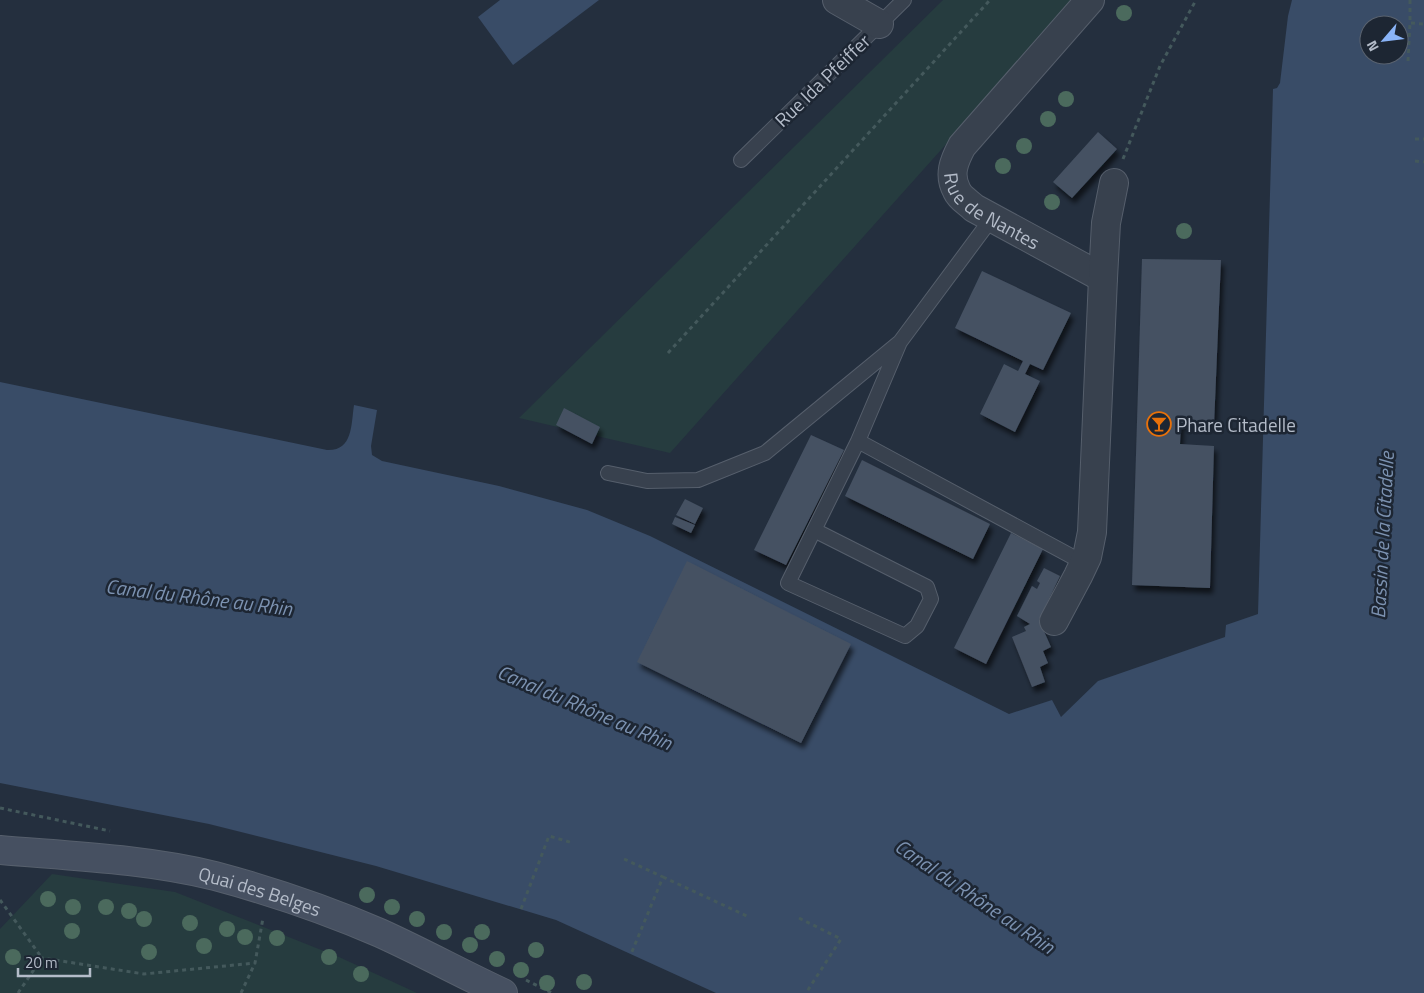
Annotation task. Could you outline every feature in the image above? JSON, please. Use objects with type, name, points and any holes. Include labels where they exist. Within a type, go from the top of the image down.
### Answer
[{"type":"main road","name":"Quai des Belges","points":[[0,850],[111,860],[214,876],[327,912],[380,934],[503,993]]},
{"type":"street","points":[[837,0],[880,24]]},
{"type":"street","name":"Rue de Nantes","points":[[1090,0],[962,146],[953,163],[952,175],[957,192],[974,208],[1103,278]]},
{"type":"street","points":[[1054,621],[1084,562],[1092,532],[1106,223],[1114,183]]},
{"type":"lane","name":"Rue Ida Pfeiffer","points":[[740,160],[904,0]]},
{"type":"lane","points":[[814,530],[927,587],[932,599],[917,626],[904,636],[788,583],[858,440],[900,342],[992,218]]},
{"type":"lane","points":[[608,473],[647,481],[698,480],[764,453],[900,342]]},
{"type":"lane","points":[[858,440],[1084,562]]},
{"type":"path","points":[[668,353],[990,0]]},
{"type":"path","points":[[1114,183],[1160,66],[1196,0]]},
{"type":"path","points":[[1409,42],[1410,0]]},
{"type":"path","points":[[1410,23],[1424,24]]},
{"type":"path","points":[[1415,139],[1424,139]]},
{"type":"path","points":[[1415,161],[1424,162]]},
{"type":"path","points":[[521,909],[549,836],[573,844]]},
{"type":"path","points":[[624,859],[749,917]]},
{"type":"path","points":[[631,954],[662,876]]},
{"type":"path","points":[[242,993],[242,989],[255,963],[268,892]]},
{"type":"path","points":[[0,900],[42,958],[144,974],[255,963]]},
{"type":"path","points":[[799,918],[841,938],[806,993]]},
{"type":"path","points":[[18,993],[42,958]]},
{"type":"green space","points":[[943,0],[1075,0],[670,453],[519,418]]},
{"type":"green space","points":[[52,874],[175,892],[339,957],[417,993],[0,993],[0,929]]},
{"type":"water","points":[[500,0],[599,0],[513,65],[478,17]]},
{"type":"water","points":[[1292,0],[1424,0],[1424,993],[716,993],[556,920],[376,866],[209,824],[0,783],[0,382],[327,450],[336,449],[346,441],[351,428],[354,405],[377,410],[371,446],[372,455],[382,461],[499,486],[587,510],[650,536],[1009,714],[1052,700],[1061,717],[1098,681],[1225,637],[1226,625],[1258,614],[1273,89],[1277,88],[1280,83],[1288,16]]},
{"type":"building","points":[[1098,132],[1117,149],[1072,198],[1053,182]]},
{"type":"building","name":"Phare Citadelle","points":[[1142,259],[1221,260],[1214,425],[1181,423],[1180,444],[1214,446],[1210,588],[1132,585]]},
{"type":"building","points":[[982,271],[1071,313],[1043,370],[1030,364],[1025,374],[1040,381],[1015,432],[980,414],[1004,364],[1018,371],[1023,361],[955,328]]},
{"type":"building","points":[[564,408],[600,427],[592,444],[556,425]]},
{"type":"building","points":[[811,435],[844,450],[786,565],[754,550]]},
{"type":"building","points":[[862,460],[990,524],[973,559],[845,496]]},
{"type":"building","points":[[685,499],[703,508],[695,524],[676,515]]},
{"type":"building","points":[[675,517],[695,525],[691,533],[672,524]]},
{"type":"building","points":[[1011,533],[1043,549],[986,664],[954,648]]},
{"type":"building","points":[[687,561],[851,644],[801,743],[637,662]]},
{"type":"building","points":[[1044,568],[1060,576],[1039,620],[1051,647],[1043,651],[1048,663],[1040,667],[1045,682],[1032,687],[1012,637],[1026,631],[1024,627],[1030,624],[1017,616],[1032,586],[1037,589],[1040,583],[1037,581]]},
{"type":"place","name":"Phare Citadelle","points":[[1159,424]]},
{"type":"water label","name":"Bassin de la Citadelle","points":[[1382,535]]},
{"type":"water label","name":"Canal du Rhône au Rhin","points":[[199,597]]},
{"type":"water label","name":"Canal du Rhône au Rhin","points":[[585,707]]},
{"type":"water label","name":"Canal du Rhône au Rhin","points":[[975,896]]}]
